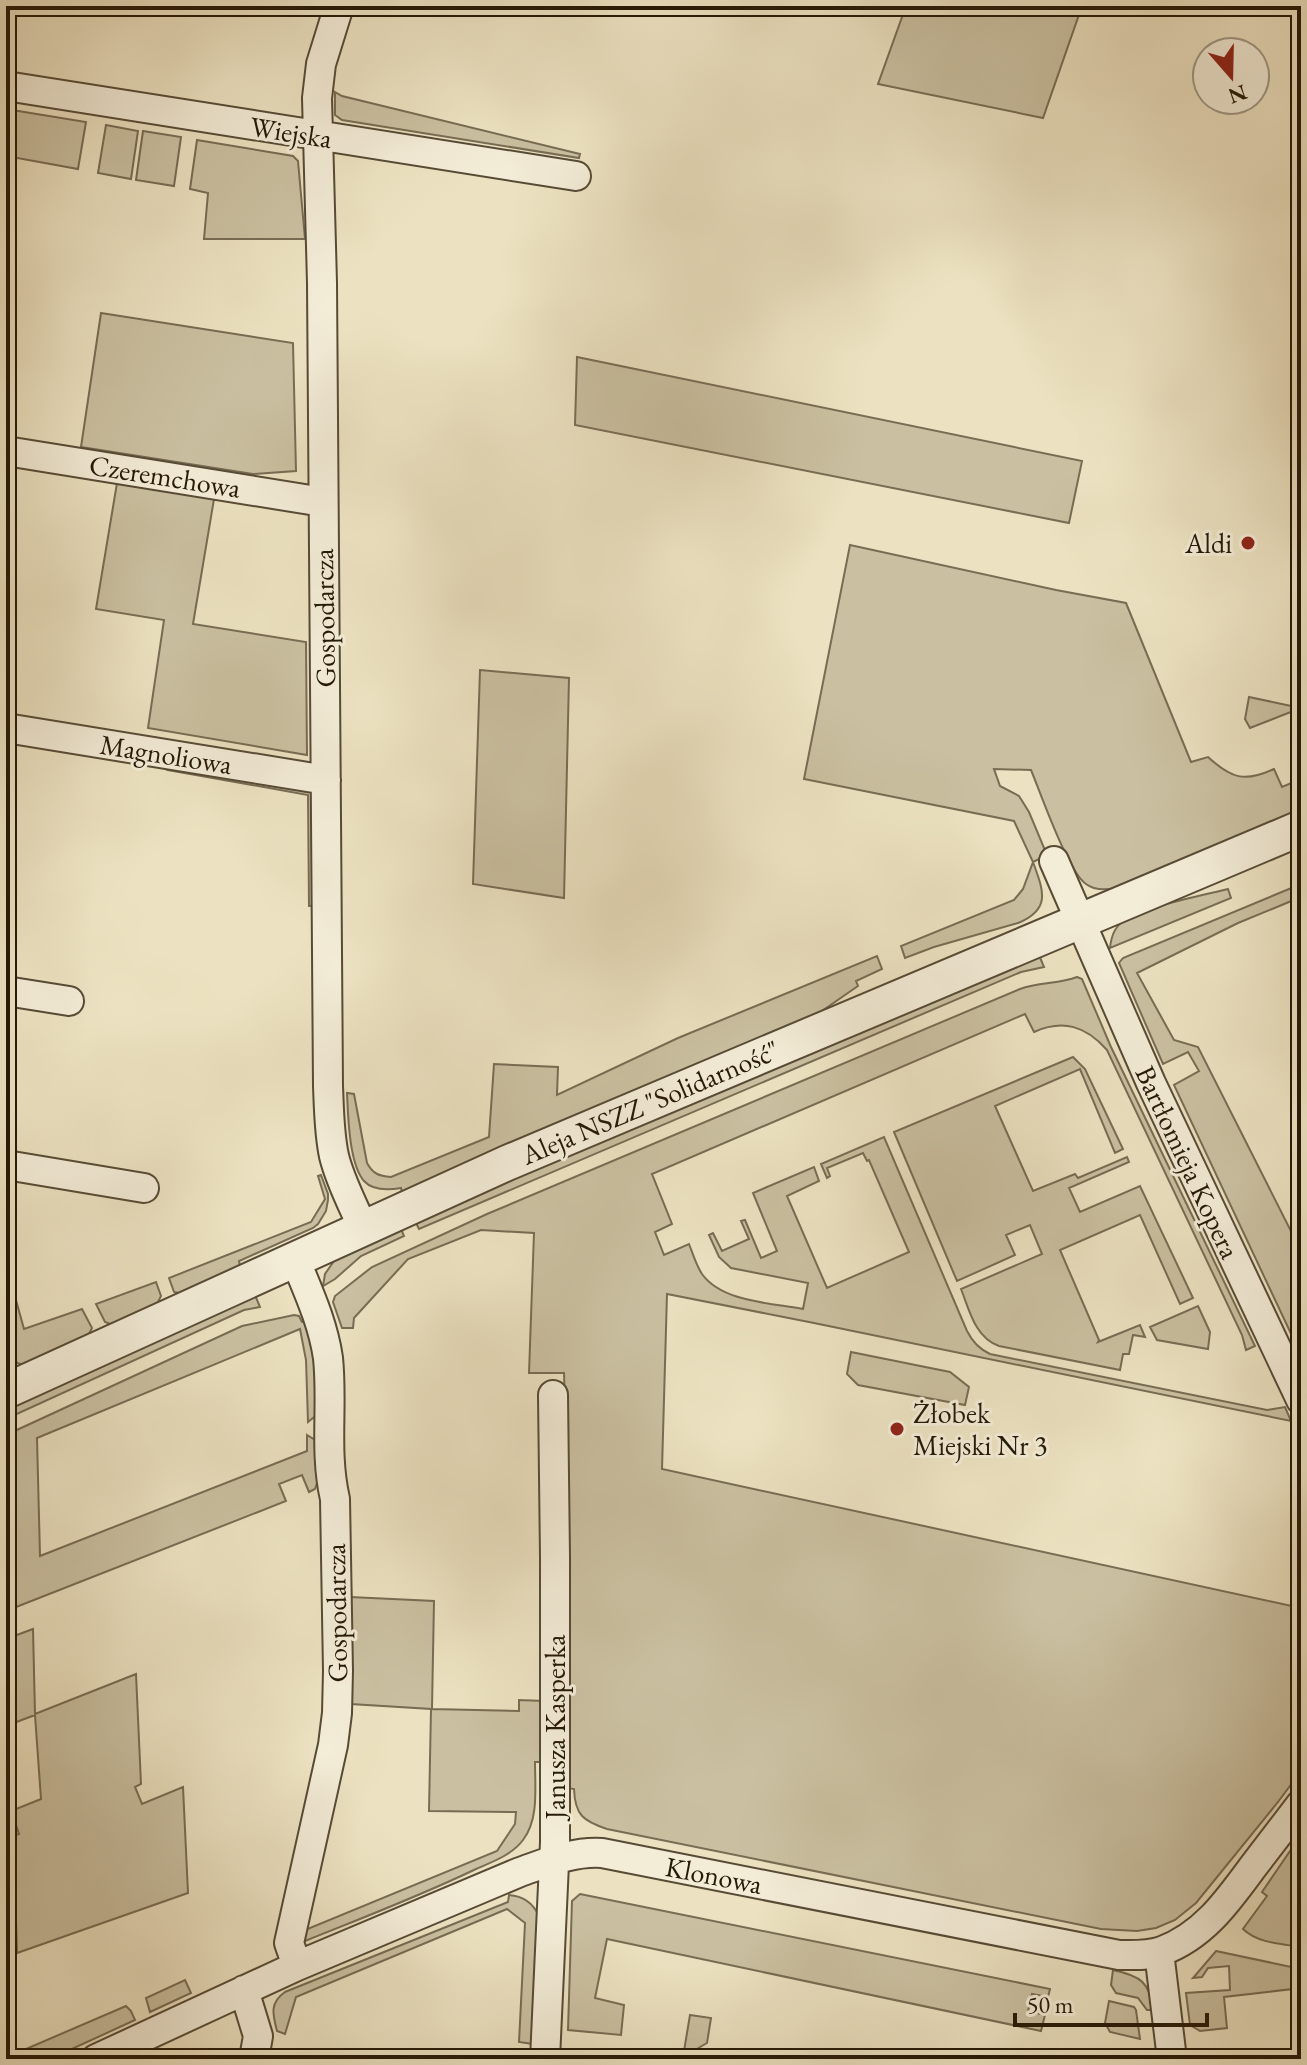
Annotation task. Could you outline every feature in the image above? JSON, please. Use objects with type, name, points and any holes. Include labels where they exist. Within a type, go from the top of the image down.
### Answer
[{"type":"street","name":"Gospodarcza","points":[[339,6],[321,64],[317,98],[322,283],[327,1012],[330,1131],[335,1161],[363,1228]]},
{"type":"street","name":"Wiejska","points":[[6,86],[576,176]]},
{"type":"street","name":"Czeremchowa","points":[[6,451],[323,502]]},
{"type":"street","name":"Magnoliowa","points":[[6,728],[326,780]]},
{"type":"street","name":"Aleja NSZZ \"Solidarność\"","points":[[6,1391],[507,1163],[1301,828]]},
{"type":"street","name":"Bartłomieja Kopera","points":[[1054,861],[1151,1083],[1301,1400]]},
{"type":"street","points":[[6,991],[69,1001]]},
{"type":"street","points":[[6,1165],[144,1188]]},
{"type":"street","name":"Gospodarcza","points":[[295,1259],[320,1321],[328,1358],[329,1473],[335,1499],[338,1671],[337,1713],[331,1753],[289,1943],[297,1966]]},
{"type":"street","name":"Janusza Kasperka","points":[[545,2059],[555,1757],[553,1395]]},
{"type":"street","name":"Klonowa","points":[[96,2059],[297,1966],[520,1872],[589,1852],[1119,1955],[1145,1955],[1187,1939],[1206,1925],[1301,1804]]},
{"type":"street","points":[[1159,1952],[1172,2059]]},
{"type":"street","points":[[244,1990],[258,2036],[254,2059]]},
{"type":"shaded area","points":[[906,6],[1082,6],[1043,118],[878,84]]},
{"type":"shaded area","points":[[335,92],[580,154],[579,158],[342,120],[335,115]]},
{"type":"shaded area","points":[[6,109],[86,122],[78,169],[6,156]]},
{"type":"shaded area","points":[[106,125],[138,131],[131,179],[98,173]]},
{"type":"shaded area","points":[[143,131],[181,137],[174,186],[136,180]]},
{"type":"shaded area","points":[[197,140],[293,156],[298,161],[305,239],[204,239],[208,193],[190,189]]},
{"type":"shaded area","points":[[101,313],[293,343],[296,471],[253,474],[81,447]]},
{"type":"shaded area","points":[[577,357],[1082,461],[1069,523],[575,425]]},
{"type":"shaded area","points":[[117,483],[214,499],[193,624],[306,642],[307,755],[148,728],[164,620],[96,609]]},
{"type":"shaded area","points":[[850,545],[1126,603],[1191,762],[1208,757],[1231,774],[1246,777],[1274,769],[1282,787],[1301,779],[1301,811],[1116,888],[1101,889],[1086,884],[1071,864],[1031,770],[994,769],[1000,786],[1019,796],[1029,812],[1047,855],[1033,862],[1014,821],[804,779]]},
{"type":"shaded area","points":[[480,670],[569,678],[564,898],[473,884]]},
{"type":"shaded area","points":[[1249,697],[1301,708],[1250,728],[1245,719]]},
{"type":"shaded area","points":[[173,765],[312,788],[319,905],[309,906],[308,795],[168,770]]},
{"type":"shaded area","points":[[1033,862],[1042,898],[1036,912],[1029,918],[905,958],[901,946],[1014,900],[1023,889]]},
{"type":"shaded area","points":[[1301,884],[1301,897],[1238,923],[1137,973],[1174,1040],[1198,1047],[1301,1251],[1301,1355],[1174,1085],[1199,1071],[1188,1052],[1163,1064],[1119,963],[1123,958]]},
{"type":"shaded area","points":[[1228,889],[1231,898],[1110,948],[1118,926],[1134,916],[1174,902]]},
{"type":"shaded area","points":[[1039,955],[1044,967],[1021,972],[419,1229],[415,1221],[518,1175]]},
{"type":"shaded area","points":[[877,956],[882,969],[856,981],[858,986],[816,1015],[402,1192],[401,1188],[372,1187],[359,1173],[350,1139],[347,1093],[354,1094],[367,1163],[377,1174],[391,1177],[489,1137],[494,1064],[558,1067],[557,1095],[678,1038]]},
{"type":"shaded area","points":[[1077,977],[1082,979],[1111,1047],[1255,1346],[1246,1350],[1242,1335],[1107,1050],[1091,1035],[1074,1027],[1055,1026],[1034,1032],[1025,1014],[652,1174],[672,1224],[655,1232],[664,1255],[689,1244],[702,1274],[722,1290],[748,1300],[803,1309],[808,1283],[731,1268],[719,1257],[709,1235],[713,1233],[722,1251],[749,1239],[741,1221],[745,1220],[761,1258],[777,1251],[753,1193],[814,1167],[819,1181],[787,1196],[827,1288],[909,1252],[869,1160],[863,1153],[827,1168],[830,1176],[827,1178],[821,1164],[884,1137],[967,1331],[982,1350],[1267,1410],[1285,1407],[1291,1421],[667,1294],[662,1469],[1301,1608],[1301,1771],[1196,1903],[1175,1920],[1156,1928],[1137,1931],[1101,1929],[607,1829],[592,1823],[579,1811],[574,1789],[567,1788],[564,1373],[529,1373],[534,1233],[481,1230],[408,1259],[354,1318],[353,1328],[342,1328],[333,1302],[335,1296],[372,1267],[487,1214],[1020,989]]},
{"type":"shaded area","points":[[1073,1057],[1085,1069],[1123,1149],[1115,1153],[1080,1069],[995,1106],[1033,1191],[1075,1174],[1078,1178],[1127,1157],[1129,1162],[1069,1188],[1080,1212],[1140,1186],[1193,1298],[1180,1304],[1140,1215],[1060,1250],[1098,1342],[1140,1325],[1145,1337],[1133,1335],[1129,1354],[1123,1354],[1120,1370],[999,1346],[984,1337],[974,1322],[961,1289],[1042,1254],[1030,1225],[1006,1235],[1015,1255],[957,1281],[894,1132]]},
{"type":"shaded area","points":[[321,1175],[328,1200],[326,1211],[313,1228],[239,1261],[240,1266],[179,1293],[174,1292],[169,1278],[311,1222],[325,1199],[318,1176]]},
{"type":"shaded area","points":[[401,1229],[404,1236],[361,1256],[323,1286],[325,1274],[336,1258]]},
{"type":"shaded area","points":[[6,1264],[24,1329],[82,1309],[92,1328],[88,1336],[25,1365],[17,1363],[6,1339]]},
{"type":"shaded area","points":[[156,1282],[161,1296],[157,1304],[113,1325],[105,1322],[96,1304]]},
{"type":"shaded area","points":[[255,1295],[260,1307],[244,1310],[6,1419],[6,1408]]},
{"type":"shaded area","points":[[1198,1306],[1210,1332],[1208,1349],[1157,1340],[1150,1327]]},
{"type":"shaded area","points":[[299,1316],[302,1322],[308,1321],[314,1338],[318,1414],[308,1422],[306,1360],[300,1329],[37,1438],[40,1556],[307,1451],[307,1435],[315,1440],[318,1451],[319,1471],[315,1489],[309,1492],[302,1475],[279,1484],[286,1501],[6,1611],[6,1435],[242,1326]]},
{"type":"shaded area","points":[[851,1352],[950,1372],[969,1387],[965,1405],[858,1385],[847,1374]]},
{"type":"shaded area","points":[[350,1597],[434,1601],[432,1709],[519,1711],[519,1700],[544,1701],[543,1762],[535,1762],[532,1823],[523,1840],[513,1850],[434,1888],[305,1941],[301,1937],[305,1930],[497,1851],[515,1824],[516,1812],[429,1811],[431,1709],[351,1704]]},
{"type":"shaded area","points":[[33,1629],[35,1714],[136,1674],[141,1784],[135,1787],[142,1804],[183,1787],[188,1893],[17,1953],[14,1857],[8,1838],[19,1834],[11,1811],[41,1799],[35,1715],[6,1726],[6,1639]]},
{"type":"shaded area","points":[[1301,1835],[1301,1947],[1270,1942],[1243,1929],[1267,1896],[1262,1892]]},
{"type":"shaded area","points":[[580,1894],[1050,1989],[1048,1997],[1032,1994],[1028,2011],[1045,2015],[1041,2031],[607,1939],[595,1998],[624,2005],[621,2035],[568,2030],[572,1901]]},
{"type":"shaded area","points":[[509,1895],[527,1901],[539,1916],[533,2044],[519,2042],[525,1923],[507,1909],[296,1997],[285,2034],[277,2031],[274,2005],[285,1992],[508,1902]]},
{"type":"shaded area","points":[[1216,1951],[1301,1969],[1301,1988],[1224,1997],[1227,2028],[1200,2031],[1190,2025],[1186,1993],[1230,1990],[1229,1966],[1208,1968],[1202,1977],[1193,1978]]},
{"type":"shaded area","points":[[1113,1970],[1142,1982],[1154,2010],[1147,2010],[1138,1998],[1116,1993],[1111,1985]]},
{"type":"shaded area","points":[[185,1980],[191,1993],[150,2012],[146,1998]]},
{"type":"shaded area","points":[[1109,2001],[1134,2007],[1140,2039],[1110,2032],[1105,2023]]},
{"type":"shaded area","points":[[126,2006],[135,2020],[50,2059],[14,2059],[12,2055]]},
{"type":"shaded area","points":[[690,2015],[711,2018],[707,2043],[690,2053],[684,2051]]},
{"type":"place","name":"Aldi","points":[[1248,543]]},
{"type":"place","name":"Żłobek Miejski Nr 3","points":[[897,1429]]}]
